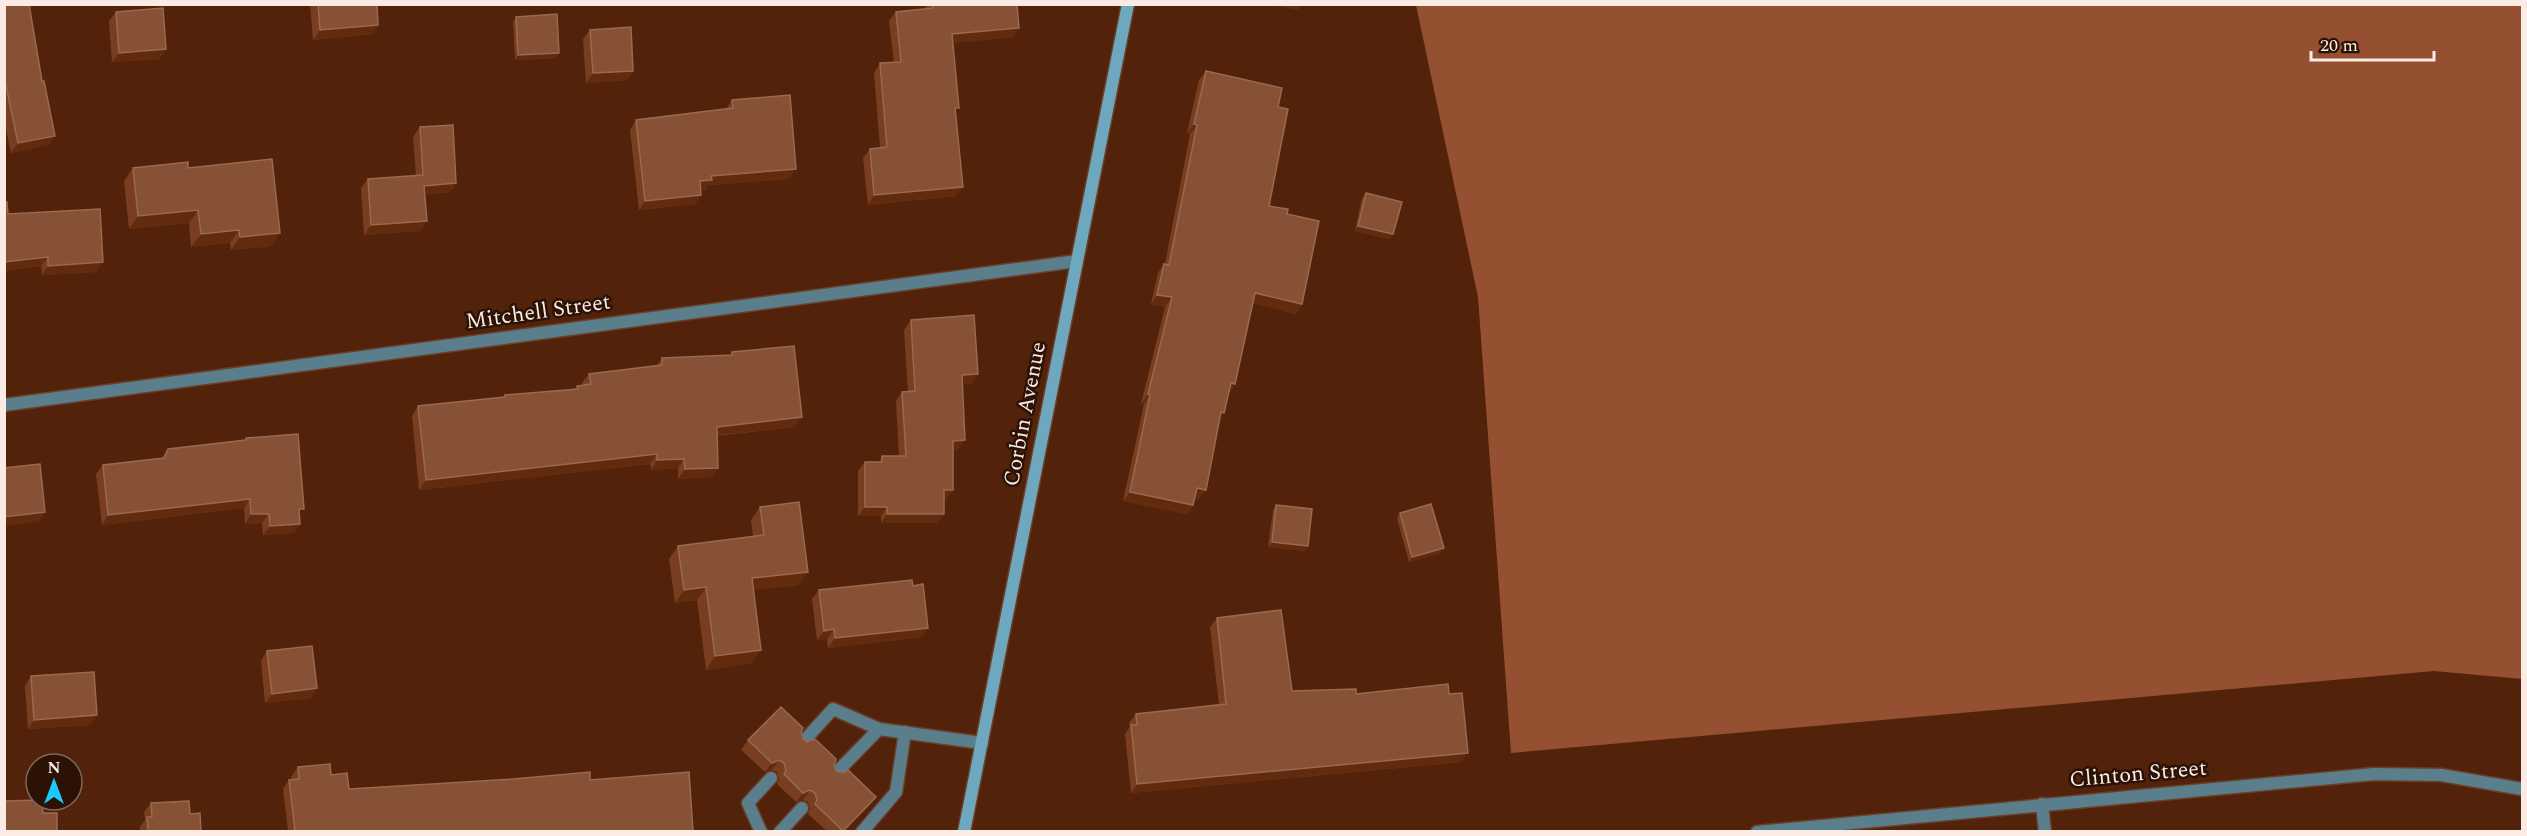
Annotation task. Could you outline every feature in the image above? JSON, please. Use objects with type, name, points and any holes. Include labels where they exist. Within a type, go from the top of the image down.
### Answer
[{"type":"main road","name":"Corbin Avenue","points":[[964,831],[1128,4]]},
{"type":"street","name":"Mitchell Street","points":[[4,405],[1077,261]]},
{"type":"street","points":[[802,743],[833,709],[879,729],[982,743]]},
{"type":"street","points":[[835,774],[879,729]]},
{"type":"street","points":[[862,831],[896,792],[905,732]]},
{"type":"street","name":"Clinton Street","points":[[1757,831],[2383,774],[2441,775],[2523,789]]},
{"type":"street","points":[[761,831],[748,803],[771,778]]},
{"type":"street","points":[[2042,804],[2045,831]]},
{"type":"street","points":[[780,831],[802,808]]},
{"type":"shaded area","points":[[1416,5],[2522,5],[2522,679],[2434,671],[1511,753],[1478,297]]},
{"type":"building","points":[[4,4],[29,4],[42,81],[44,81],[55,136],[18,143],[4,76]]},
{"type":"building","points":[[318,4],[377,4],[378,25],[320,30]]},
{"type":"building","points":[[933,4],[1017,4],[1019,28],[952,34],[959,108],[955,108],[963,187],[874,195],[870,149],[887,147],[880,63],[901,62],[896,12],[933,8]]},
{"type":"building","points":[[163,8],[166,49],[119,53],[116,12]]},
{"type":"building","points":[[557,14],[559,53],[518,55],[516,17]]},
{"type":"building","points":[[631,27],[633,71],[593,73],[590,30]]},
{"type":"building","points":[[1206,71],[1282,88],[1278,107],[1288,109],[1269,206],[1288,209],[1287,214],[1319,221],[1302,304],[1255,293],[1235,384],[1231,383],[1224,413],[1221,412],[1206,490],[1197,488],[1193,505],[1130,492],[1150,395],[1148,394],[1172,297],[1157,295],[1164,264],[1169,265],[1197,125],[1194,124]]},
{"type":"building","points":[[790,95],[796,169],[711,176],[712,180],[700,181],[701,195],[645,201],[636,120],[733,108],[732,100]]},
{"type":"building","points":[[453,125],[456,183],[424,186],[427,221],[371,225],[368,179],[423,175],[420,127]]},
{"type":"building","points":[[272,159],[280,233],[240,237],[239,230],[201,234],[198,210],[138,216],[133,168],[188,162],[188,168]]},
{"type":"building","points":[[1366,193],[1402,202],[1393,234],[1358,226]]},
{"type":"building","points":[[4,202],[7,202],[8,214],[100,209],[103,262],[48,266],[48,257],[4,262]]},
{"type":"building","points":[[974,315],[978,374],[962,375],[965,440],[953,441],[953,490],[944,490],[944,514],[887,514],[887,507],[865,507],[865,462],[882,462],[882,456],[906,456],[902,392],[915,391],[911,320]]},
{"type":"building","points":[[794,346],[802,417],[717,427],[718,468],[685,469],[684,459],[657,460],[657,454],[426,480],[418,406],[578,389],[577,386],[591,384],[589,374],[662,365],[662,358],[732,355],[732,352]]},
{"type":"building","points":[[298,434],[304,509],[299,509],[300,524],[270,526],[269,514],[251,514],[250,499],[108,515],[103,465],[164,458],[168,449],[246,440],[246,438]]},
{"type":"building","points":[[40,464],[45,512],[4,517],[4,468]]},
{"type":"building","points":[[799,502],[808,572],[752,578],[761,650],[715,656],[706,587],[684,590],[678,546],[764,535],[760,507]]},
{"type":"building","points":[[1431,504],[1444,548],[1412,557],[1400,513]]},
{"type":"building","points":[[1276,505],[1312,509],[1308,546],[1272,542]]},
{"type":"building","points":[[912,580],[913,586],[923,584],[928,628],[835,638],[834,629],[824,631],[819,590]]},
{"type":"building","points":[[1281,610],[1292,691],[1356,689],[1356,694],[1448,684],[1449,694],[1462,693],[1468,753],[1137,784],[1131,725],[1137,725],[1136,714],[1226,704],[1217,618]]},
{"type":"building","points":[[312,646],[317,688],[272,694],[267,651]]},
{"type":"building","points":[[94,672],[97,715],[34,720],[31,676]]},
{"type":"building","points":[[781,707],[803,728],[801,732],[803,739],[807,742],[815,739],[836,759],[834,766],[836,771],[843,773],[848,770],[876,797],[843,831],[815,804],[817,800],[815,793],[810,790],[803,793],[784,774],[786,770],[784,763],[779,760],[772,763],[748,740]]},
{"type":"building","points":[[330,764],[331,775],[347,773],[349,789],[590,772],[590,780],[689,772],[693,831],[295,831],[289,780],[299,779],[298,767]]},
{"type":"building","points":[[24,800],[24,812],[57,813],[57,831],[5,831],[4,801]]},
{"type":"building","points":[[189,801],[190,814],[200,813],[201,831],[148,831],[147,817],[152,817],[151,803]]}]
